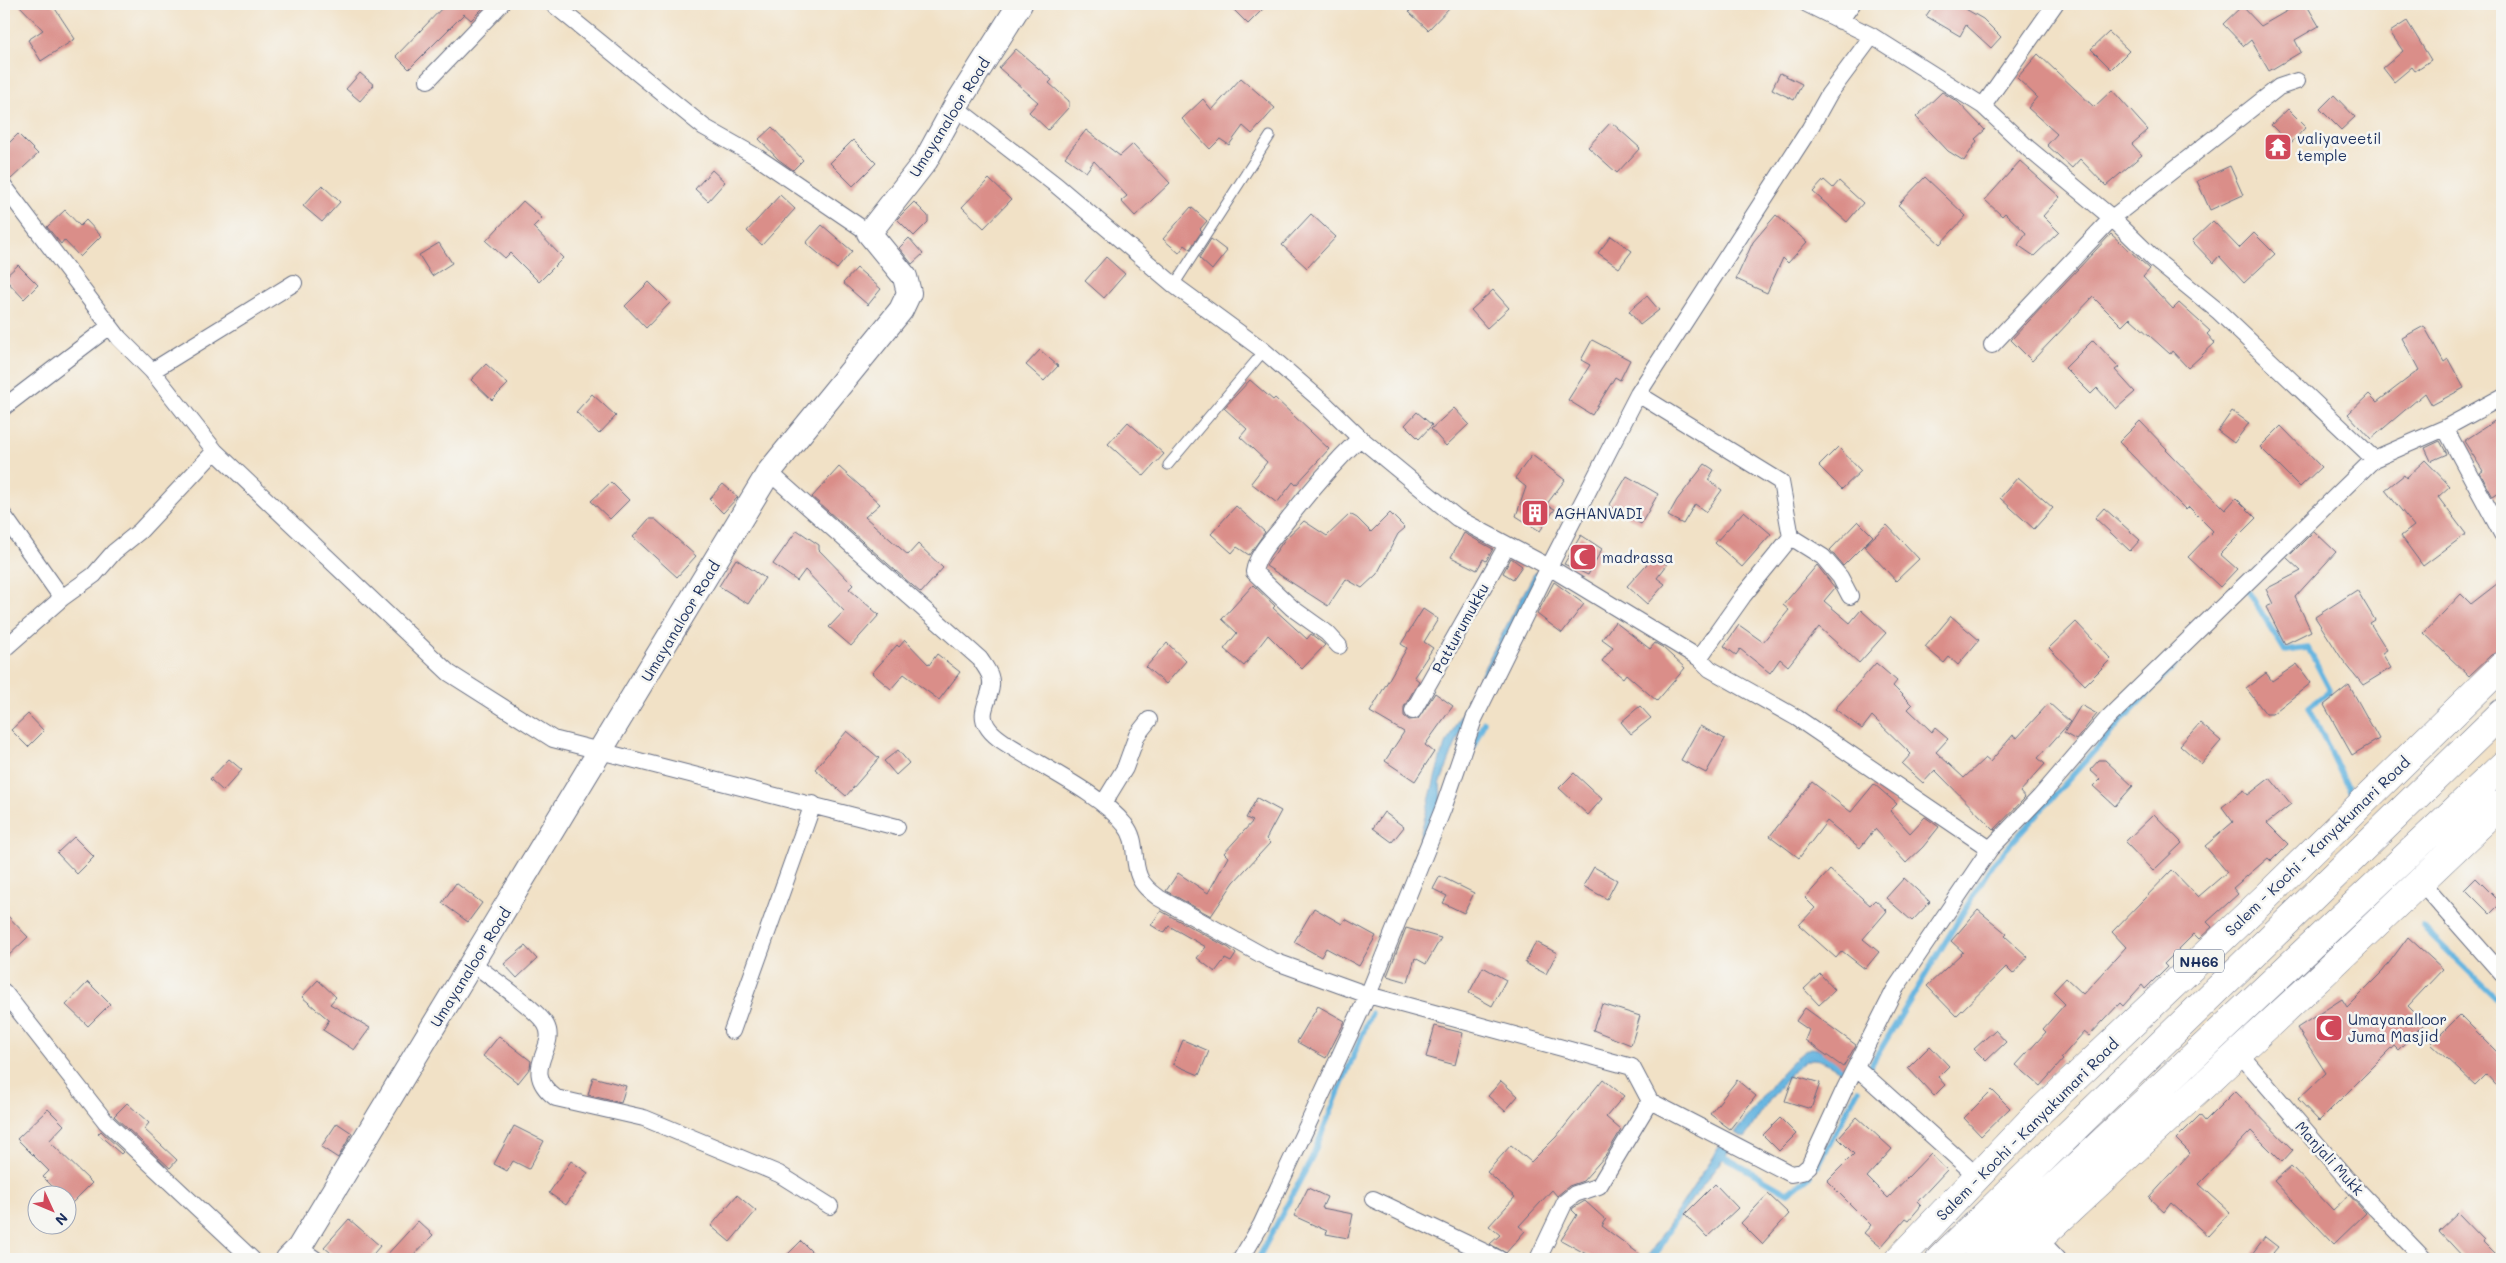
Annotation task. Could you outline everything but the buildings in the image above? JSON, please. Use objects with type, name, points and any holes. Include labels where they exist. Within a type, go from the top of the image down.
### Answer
[{"type":"highway","name":"Salem - Kochi - Kanyakumari Road","points":[[1899,1259],[2036,1115],[2266,897],[2502,666]]},
{"type":"highway","points":[[1940,1259],[2502,712]]},
{"type":"highway","points":[[1978,1259],[2502,766]]},
{"type":"highway","points":[[2016,1259],[2239,1053],[2502,804]]},
{"type":"main road","name":"Umayanaloor Road","points":[[301,1255],[472,963],[769,472],[901,310],[909,293],[905,277],[869,233],[926,160],[955,108],[1020,4]]},
{"type":"street","points":[[428,80],[501,4]]},
{"type":"street","points":[[553,4],[704,127],[757,157],[869,233]]},
{"type":"street","points":[[1807,4],[1872,36],[1983,106],[2029,149],[2112,218],[2154,259],[2218,312],[2374,458]]},
{"type":"street","points":[[1840,21],[1852,4]]},
{"type":"street","points":[[1983,106],[2055,4]]},
{"type":"street","points":[[1241,1259],[1261,1225],[1368,995],[1443,809],[1474,719],[1548,567],[1638,394],[1805,136],[1829,94],[1872,36]]},
{"type":"street","points":[[1992,345],[2112,218],[2279,88],[2297,82]]},
{"type":"street","points":[[955,108],[1056,185],[1174,285],[1264,351],[1325,404],[1360,438],[1457,518],[1548,567],[1699,658],[1710,669],[1797,718],[1990,849]]},
{"type":"street","points":[[4,186],[118,338],[152,371],[215,451],[449,673],[553,739],[897,827]]},
{"type":"street","points":[[152,371],[294,283]]},
{"type":"street","points":[[4,407],[110,326]]},
{"type":"street","points":[[1638,394],[1781,482],[1791,537],[1823,557],[1840,577],[1850,596]]},
{"type":"street","points":[[769,472],[980,659],[990,676],[991,689],[983,711],[983,720],[988,729],[1011,746],[1103,804],[1126,825],[1133,840],[1139,876],[1148,889],[1159,898],[1272,960],[1368,995],[1632,1067],[1650,1102],[1792,1174],[1802,1172],[1810,1166],[1856,1067],[1895,990],[1990,849],[2040,796],[2107,719],[2374,458],[2445,428],[2502,397]]},
{"type":"street","points":[[2445,428],[2502,534]]},
{"type":"street","points":[[1339,646],[1327,633],[1292,608],[1254,572],[1256,562],[1267,545],[1312,489],[1360,438]]},
{"type":"street","points":[[4,649],[62,598],[94,575],[114,552],[140,531],[215,451]]},
{"type":"street","points":[[4,516],[62,598]]},
{"type":"street","points":[[1699,658],[1743,596],[1791,537]]},
{"type":"street","name":"Patturumukku","points":[[1413,711],[1507,544]]},
{"type":"street","points":[[1103,804],[1125,768],[1137,734],[1149,720]]},
{"type":"street","points":[[732,1031],[813,804]]},
{"type":"street","points":[[2421,882],[2502,974]]},
{"type":"street","points":[[472,963],[536,1014],[547,1026],[549,1038],[539,1064],[541,1082],[548,1093],[556,1098],[644,1118],[779,1174],[830,1206]]},
{"type":"street","points":[[4,992],[106,1122],[252,1259]]},
{"type":"street","name":"Manjali Mukk","points":[[2239,1053],[2348,1180],[2424,1259]]},
{"type":"street","points":[[1856,1067],[1977,1176]]},
{"type":"street","points":[[1538,1259],[1565,1202],[1575,1194],[1598,1186],[1650,1102]]},
{"type":"street","points":[[1373,1199],[1499,1259]]},
{"type":"street","points":[[2039,1239],[2058,1259]]},
{"type":"lane","points":[[1174,285],[1270,136]]},
{"type":"lane","points":[[1168,465],[1264,351]]},
{"type":"water","points":[[1535,572],[1540,575],[1497,660],[1473,699],[1440,784],[1441,800],[1413,863],[1441,755],[1474,687]]},
{"type":"water","points":[[1810,1048],[1817,1049],[1848,1067],[1845,1074],[1821,1061],[1813,1059],[1805,1061],[1786,1079],[1745,1138],[1735,1133],[1780,1074]]},
{"type":"water","points":[[1723,1141],[1732,1147],[1692,1199],[1650,1259],[1646,1259]]},
{"type":"waterway","points":[[2246,590],[2285,651],[2308,648],[2330,690],[2309,707],[2349,790]]},
{"type":"waterway","points":[[1870,1067],[1991,866],[2125,717],[2188,651]]},
{"type":"waterway","points":[[1468,759],[1484,722]]},
{"type":"waterway","points":[[2423,927],[2502,1004]]},
{"type":"waterway","points":[[1258,1259],[1310,1162],[1371,1013]]},
{"type":"waterway","points":[[1818,1166],[1858,1090]]},
{"type":"waterway","points":[[1718,1155],[1788,1193],[1811,1175]]},
{"type":"waterway","points":[[1654,1259],[1674,1221]]},
{"type":"place","name":"valiyaveetil temple","points":[[2278,147]]},
{"type":"place","name":"AGHANVADI","points":[[1535,513]]},
{"type":"place","name":"madrassa","points":[[1583,557]]},
{"type":"place","name":"Umayanalloor Juma Masjid","points":[[2329,1028]]}]
